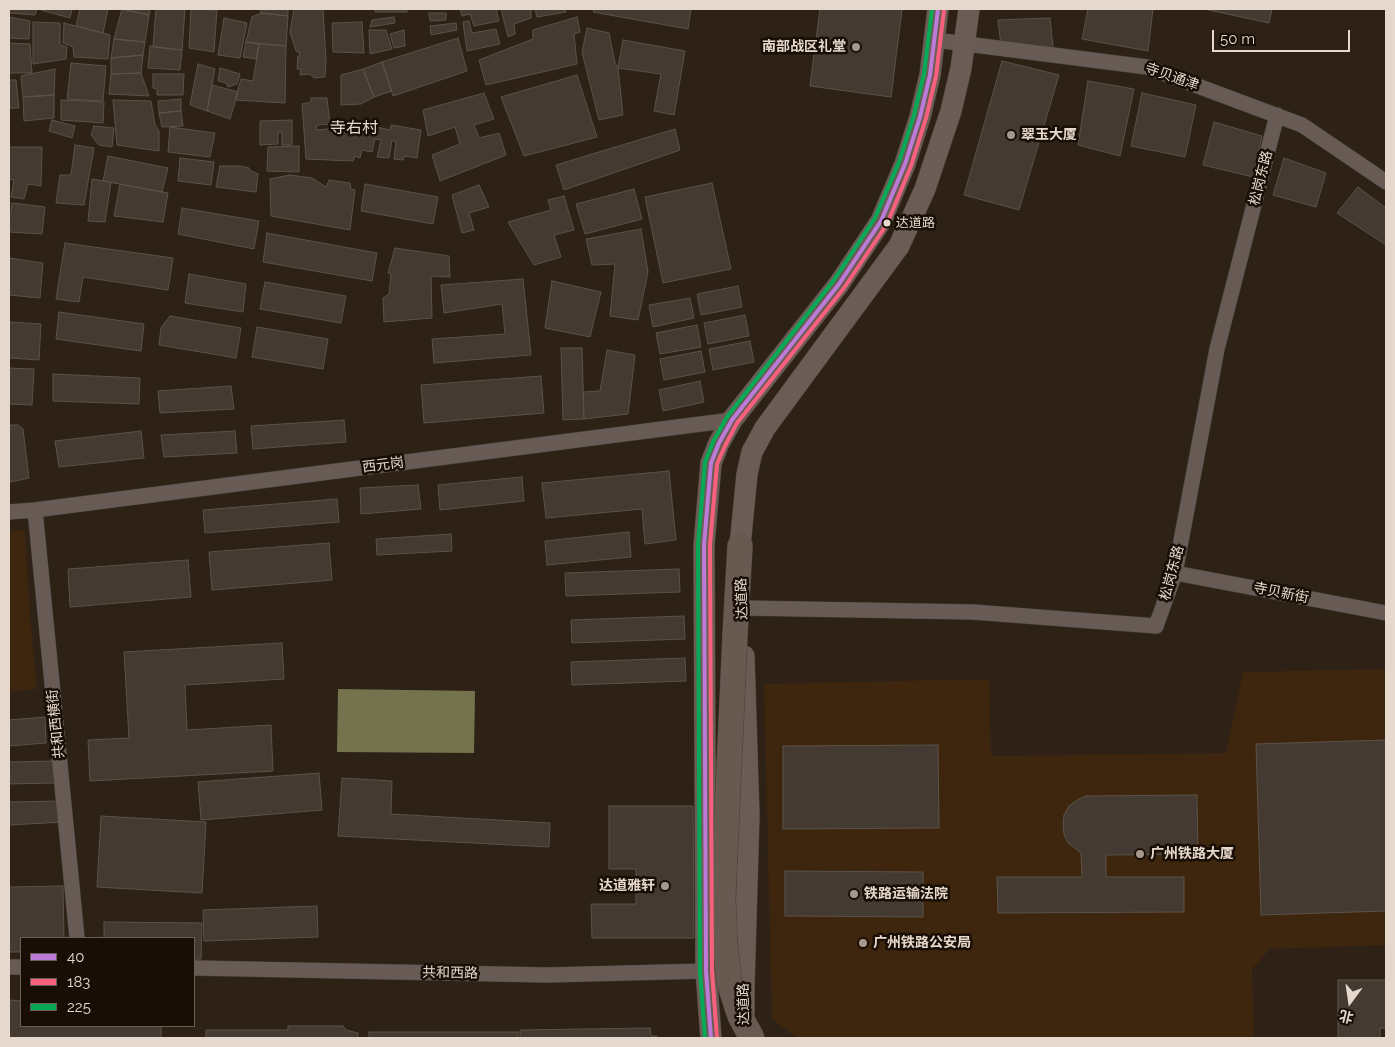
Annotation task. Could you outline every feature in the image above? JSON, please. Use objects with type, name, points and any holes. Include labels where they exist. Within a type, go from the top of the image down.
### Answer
[{"type":"highway","points":[[740,546],[734,635],[723,898],[729,981],[740,1016],[752,1038]]},
{"type":"main road","points":[[711,1038],[706,971],[704,545],[711,463],[719,442],[732,420],[839,284],[882,221],[905,164],[920,117],[930,75],[938,9]]},
{"type":"main road","name":"达道路","points":[[745,1038],[744,987],[749,815],[740,546],[746,474],[752,452],[765,428],[899,246],[925,189],[950,111],[965,44],[969,9]]},
{"type":"street","name":"寺贝通津","points":[[935,40],[1147,67],[1302,125],[1386,182]]},
{"type":"street","name":"松岗东路","points":[[743,608],[973,612],[1156,626],[1175,573],[1217,349],[1276,115]]},
{"type":"street","name":"西元岗","points":[[9,512],[732,420]]},
{"type":"street","name":"共和西横街","points":[[35,510],[77,937]]},
{"type":"street","name":"寺贝新街","points":[[1175,573],[1386,613]]},
{"type":"street","name":"共和西路","points":[[195,968],[547,975],[706,971]]},
{"type":"shaded area","points":[[25,530],[37,689],[9,692],[9,531]]},
{"type":"shaded area","points":[[1386,669],[1386,945],[1270,949],[1252,969],[1254,1038],[797,1038],[772,1019],[764,684],[989,679],[991,756],[1226,753],[1243,672]]},
{"type":"shaded area","points":[[338,689],[475,691],[474,753],[337,752]]},
{"type":"building","points":[[9,9],[37,9],[35,15],[9,13]]},
{"type":"building","points":[[42,9],[72,9],[70,18]]},
{"type":"building","points":[[80,9],[108,9],[103,33],[76,26]]},
{"type":"building","points":[[122,9],[149,15],[145,42],[114,39]]},
{"type":"building","points":[[122,9],[150,9],[149,15]]},
{"type":"building","points":[[156,9],[185,9],[182,50],[153,47]]},
{"type":"building","points":[[191,9],[217,10],[214,52],[189,48]]},
{"type":"building","points":[[261,9],[288,9],[288,16],[261,13]]},
{"type":"building","points":[[294,9],[323,9],[326,59],[325,77],[314,78],[310,74],[300,75],[301,69],[297,69],[298,56],[300,56],[299,52],[296,51],[290,32]]},
{"type":"building","points":[[375,9],[407,9],[407,12],[375,12]]},
{"type":"building","points":[[460,9],[496,9],[499,21],[474,26],[470,14],[462,16]]},
{"type":"building","points":[[501,9],[535,9],[531,10],[531,18],[514,24],[515,34],[508,37]]},
{"type":"building","points":[[535,9],[565,9],[566,12],[537,17]]},
{"type":"building","points":[[594,9],[691,9],[688,29],[593,12]]},
{"type":"building","name":"南部战区礼堂","points":[[820,9],[902,9],[891,97],[810,86]]},
{"type":"building","points":[[1088,9],[1153,9],[1148,51],[1082,39]]},
{"type":"building","points":[[1204,9],[1272,9],[1269,23]]},
{"type":"building","points":[[261,13],[288,16],[286,46],[246,42],[252,17]]},
{"type":"building","points":[[429,13],[446,13],[446,20],[430,21]]},
{"type":"building","points":[[9,17],[30,21],[29,39],[9,38]]},
{"type":"building","points":[[394,17],[395,23],[370,27],[372,20]]},
{"type":"building","points":[[577,17],[580,32],[574,34],[577,64],[486,85],[479,60],[533,39],[533,30]]},
{"type":"building","points":[[224,18],[247,23],[240,58],[218,55]]},
{"type":"building","points":[[1050,18],[1053,48],[1001,45],[998,20]]},
{"type":"building","points":[[469,21],[472,33],[496,29],[500,44],[467,51],[463,22]]},
{"type":"building","points":[[33,22],[60,23],[60,45],[67,47],[66,59],[33,64]]},
{"type":"building","points":[[362,22],[364,53],[333,52],[332,23]]},
{"type":"building","points":[[64,23],[110,35],[108,59],[74,57],[73,47],[63,43]]},
{"type":"building","points":[[456,23],[457,30],[431,35],[430,26]]},
{"type":"building","points":[[587,28],[609,33],[615,63],[618,68],[623,115],[599,120],[582,52]]},
{"type":"building","points":[[369,30],[386,30],[392,49],[370,54]]},
{"type":"building","points":[[404,30],[405,46],[394,48],[390,34]]},
{"type":"building","points":[[458,38],[467,71],[393,96],[382,62]]},
{"type":"building","points":[[114,39],[145,42],[143,55],[111,58]]},
{"type":"building","points":[[623,40],[685,51],[674,115],[654,111],[661,74],[618,68]]},
{"type":"building","points":[[246,42],[259,44],[256,59],[243,57]]},
{"type":"building","points":[[9,43],[30,44],[32,73],[9,73]]},
{"type":"building","points":[[259,44],[286,46],[285,103],[235,100],[241,79],[253,81]]},
{"type":"building","points":[[150,46],[182,50],[180,70],[148,68]]},
{"type":"building","points":[[143,55],[141,73],[111,74],[111,58]]},
{"type":"building","name":"翠玉大厦","points":[[1002,61],[1059,75],[1019,210],[964,195]]},
{"type":"building","points":[[382,62],[392,91],[374,97],[363,69]]},
{"type":"building","points":[[71,63],[106,66],[103,101],[67,99]]},
{"type":"building","points":[[198,64],[215,69],[207,111],[190,105]]},
{"type":"building","points":[[220,68],[240,74],[237,84],[228,87],[226,83],[218,81]]},
{"type":"building","points":[[55,69],[54,95],[23,97],[21,76]]},
{"type":"building","points":[[363,69],[374,97],[361,104],[341,105],[341,75]]},
{"type":"building","points":[[141,73],[149,96],[109,94],[111,74]]},
{"type":"building","points":[[153,74],[184,74],[183,95],[157,95],[157,89],[153,88]]},
{"type":"building","points":[[577,75],[597,137],[524,156],[501,97]]},
{"type":"building","points":[[9,80],[16,80],[19,108],[9,108]]},
{"type":"building","points":[[1088,81],[1134,89],[1120,156],[1078,145]]},
{"type":"building","points":[[212,85],[238,92],[230,119],[207,111]]},
{"type":"building","points":[[484,93],[494,119],[474,125],[479,138],[499,133],[506,155],[440,181],[432,155],[460,144],[455,127],[428,136],[423,110]]},
{"type":"building","points":[[1142,93],[1196,105],[1185,157],[1131,146]]},
{"type":"building","points":[[54,95],[54,118],[24,121],[23,97]]},
{"type":"building","points":[[311,98],[327,98],[330,124],[317,125],[316,130],[338,128],[344,123],[357,127],[356,131],[362,133],[364,120],[376,123],[377,127],[390,130],[391,125],[421,130],[417,158],[405,156],[403,160],[394,159],[396,142],[392,140],[389,158],[377,157],[381,140],[375,139],[372,152],[362,150],[360,158],[355,156],[353,161],[306,159],[302,104],[311,102]]},
{"type":"building","points":[[181,99],[181,111],[159,113],[158,101]]},
{"type":"building","points":[[61,100],[104,102],[103,123],[61,120]]},
{"type":"building","points":[[113,100],[151,101],[155,125],[159,131],[159,151],[117,145]]},
{"type":"building","points":[[181,111],[183,126],[162,127],[159,113]]},
{"type":"building","points":[[52,120],[75,126],[72,138],[49,131]]},
{"type":"building","points":[[292,120],[292,145],[282,145],[282,132],[278,132],[278,144],[260,145],[260,121]]},
{"type":"building","points":[[1214,122],[1262,136],[1253,177],[1203,165]]},
{"type":"building","points":[[94,126],[114,128],[112,147],[99,145],[91,135]]},
{"type":"building","points":[[170,127],[215,133],[210,157],[168,152]]},
{"type":"building","points":[[675,129],[680,150],[564,190],[556,165]]},
{"type":"building","points":[[75,145],[94,148],[84,205],[56,203],[60,175],[71,175]]},
{"type":"building","points":[[299,146],[299,172],[267,171],[268,147]]},
{"type":"building","points":[[9,147],[42,147],[41,186],[28,184],[24,199],[11,197],[14,180],[9,179]]},
{"type":"building","points":[[108,156],[168,168],[162,192],[103,181]]},
{"type":"building","points":[[180,158],[214,162],[211,185],[178,181]]},
{"type":"building","points":[[1284,158],[1326,173],[1316,207],[1273,195]]},
{"type":"building","points":[[220,166],[241,166],[249,168],[249,170],[258,174],[256,192],[216,187]]},
{"type":"building","points":[[290,175],[312,178],[326,187],[329,180],[350,183],[351,189],[355,190],[350,230],[271,216],[270,179]]},
{"type":"building","points":[[92,179],[111,182],[105,222],[88,221]]},
{"type":"building","points":[[712,183],[731,269],[663,283],[645,197]]},
{"type":"building","points":[[120,184],[168,193],[163,222],[114,216]]},
{"type":"building","points":[[365,184],[438,197],[433,224],[361,211]]},
{"type":"building","points":[[479,185],[489,207],[469,213],[474,230],[462,233],[452,195]]},
{"type":"building","points":[[1358,187],[1386,208],[1386,245],[1337,213]]},
{"type":"building","points":[[634,189],[642,219],[585,234],[576,204]]},
{"type":"building","points":[[564,196],[574,230],[554,235],[561,257],[534,265],[508,222],[551,210],[548,200]]},
{"type":"building","points":[[12,203],[45,207],[42,234],[9,232],[9,213],[11,213]]},
{"type":"building","points":[[182,208],[259,221],[254,249],[178,234]]},
{"type":"building","points":[[641,229],[648,272],[638,320],[610,316],[615,264],[592,265],[586,239]]},
{"type":"building","points":[[267,233],[377,253],[372,281],[263,262]]},
{"type":"building","points":[[65,243],[173,258],[168,290],[83,277],[79,302],[56,299]]},
{"type":"building","points":[[395,248],[449,256],[450,277],[431,276],[432,318],[384,322],[383,298],[389,294],[391,274],[388,273]]},
{"type":"building","points":[[9,258],[43,263],[40,298],[9,295]]},
{"type":"building","points":[[189,274],[246,284],[243,312],[185,303]]},
{"type":"building","points":[[523,279],[531,355],[434,363],[432,339],[505,334],[502,304],[444,313],[441,285]]},
{"type":"building","points":[[552,281],[601,292],[590,337],[545,328]]},
{"type":"building","points":[[265,282],[346,296],[341,323],[260,309]]},
{"type":"building","points":[[738,286],[742,307],[701,315],[697,294]]},
{"type":"building","points":[[690,298],[694,318],[653,327],[649,305]]},
{"type":"building","points":[[59,312],[144,324],[141,351],[56,339]]},
{"type":"building","points":[[745,315],[749,336],[708,344],[704,323]]},
{"type":"building","points":[[170,316],[241,328],[236,358],[159,345],[161,328]]},
{"type":"building","points":[[9,322],[41,324],[39,360],[9,358]]},
{"type":"building","points":[[697,325],[701,347],[660,354],[656,333]]},
{"type":"building","points":[[257,327],[328,339],[323,369],[252,357]]},
{"type":"building","points":[[750,341],[754,362],[713,370],[709,349]]},
{"type":"building","points":[[561,348],[582,348],[584,419],[563,420]]},
{"type":"building","points":[[607,350],[635,355],[628,414],[584,419],[583,392],[600,391]]},
{"type":"building","points":[[701,351],[705,372],[664,380],[660,359]]},
{"type":"building","points":[[9,368],[34,369],[32,405],[9,404]]},
{"type":"building","points":[[53,374],[140,378],[139,404],[53,401]]},
{"type":"building","points":[[541,376],[544,413],[424,423],[421,385]]},
{"type":"building","points":[[700,381],[704,402],[663,411],[659,390]]},
{"type":"building","points":[[231,386],[234,409],[160,413],[158,391]]},
{"type":"building","points":[[344,420],[346,442],[253,449],[251,426]]},
{"type":"building","points":[[9,425],[18,425],[23,429],[29,478],[11,482],[9,478]]},
{"type":"building","points":[[141,431],[144,458],[59,467],[55,441]]},
{"type":"building","points":[[235,431],[237,453],[164,457],[161,435]]},
{"type":"building","points":[[669,471],[676,540],[645,544],[642,509],[546,518],[542,483]]},
{"type":"building","points":[[522,477],[524,501],[440,510],[438,485]]},
{"type":"building","points":[[418,485],[421,509],[361,514],[360,488]]},
{"type":"building","points":[[337,499],[339,522],[205,533],[203,510]]},
{"type":"building","points":[[629,532],[631,557],[547,565],[545,541]]},
{"type":"building","points":[[451,534],[452,551],[377,555],[376,539]]},
{"type":"building","points":[[329,543],[332,580],[212,590],[209,552]]},
{"type":"building","points":[[188,560],[191,597],[70,607],[68,569]]},
{"type":"building","points":[[679,569],[680,592],[566,596],[565,573]]},
{"type":"building","points":[[684,616],[685,639],[572,643],[571,620]]},
{"type":"building","points":[[282,643],[284,679],[185,685],[187,730],[271,725],[273,771],[90,781],[88,740],[129,738],[124,652]]},
{"type":"building","points":[[685,658],[686,681],[572,685],[571,662]]},
{"type":"building","points":[[45,717],[46,743],[9,746],[9,720]]},
{"type":"building","points":[[1386,740],[1386,911],[1261,915],[1256,744]]},
{"type":"building","points":[[938,745],[939,828],[783,829],[783,746]]},
{"type":"building","points":[[54,761],[55,783],[9,784],[9,762]]},
{"type":"building","points":[[319,773],[322,810],[201,820],[198,782]]},
{"type":"building","points":[[342,778],[392,781],[391,814],[550,823],[549,847],[338,836]]},
{"type":"building","name":"广州铁路大厦","points":[[1197,795],[1198,854],[1106,855],[1106,877],[1184,877],[1184,912],[998,913],[997,877],[1082,877],[1081,853],[1068,843],[1064,834],[1063,824],[1064,815],[1069,806],[1077,800],[1086,796]]},
{"type":"building","points":[[61,801],[63,822],[9,825],[9,802]]},
{"type":"building","name":"达道雅轩","points":[[609,806],[693,806],[694,938],[592,938],[591,904],[636,904],[636,869],[609,869]]},
{"type":"building","points":[[101,816],[206,822],[202,893],[97,887]]},
{"type":"building","name":"铁路运输法院","points":[[785,871],[923,872],[923,917],[785,916]]},
{"type":"building","points":[[63,886],[64,937],[20,937],[20,952],[9,952],[9,887]]},
{"type":"building","points":[[317,906],[318,937],[204,941],[203,910]]},
{"type":"building","points":[[104,922],[202,923],[201,959],[195,959],[195,937],[104,937]]},
{"type":"building","points":[[1338,980],[1386,980],[1386,1028],[1380,1028],[1380,1038],[1338,1038]]},
{"type":"building","points":[[9,1000],[20,1001],[20,1027],[161,1027],[161,1038],[9,1038]]},
{"type":"building","points":[[288,1026],[343,1026],[346,1030],[358,1033],[358,1038],[206,1038],[206,1030],[288,1030]]},
{"type":"building","points":[[650,1028],[651,1036],[657,1036],[657,1038],[520,1038],[520,1030]]},
{"type":"building","points":[[369,1032],[518,1032],[518,1038],[369,1038]]},
{"type":"transit line","name":"225","points":[[705,1038],[700,971],[698,545],[705,462],[714,440],[727,417],[834,280],[875,218],[899,162],[914,115],[924,74],[932,9]]},
{"type":"transit line","name":"40","points":[[711,1038],[706,971],[704,545],[711,463],[719,443],[732,420],[839,284],[881,221],[905,164],[920,117],[930,75],[938,9]]},
{"type":"transit line","name":"183","points":[[717,1038],[712,971],[710,545],[717,464],[737,423],[844,288],[887,224],[911,166],[926,118],[936,76],[944,10]]},
{"type":"place","name":"南部战区礼堂","points":[[856,47]]},
{"type":"place","name":"翠玉大厦","points":[[1011,135]]},
{"type":"place","name":"达道路","points":[[887,223]]},
{"type":"place","name":"广州铁路大厦","points":[[1140,854]]},
{"type":"place","name":"达道雅轩","points":[[665,886]]},
{"type":"place","name":"铁路运输法院","points":[[854,894]]},
{"type":"place","name":"广州铁路公安局","points":[[863,943]]},
{"type":"district","name":"寺右村","points":[[354,128]]}]
